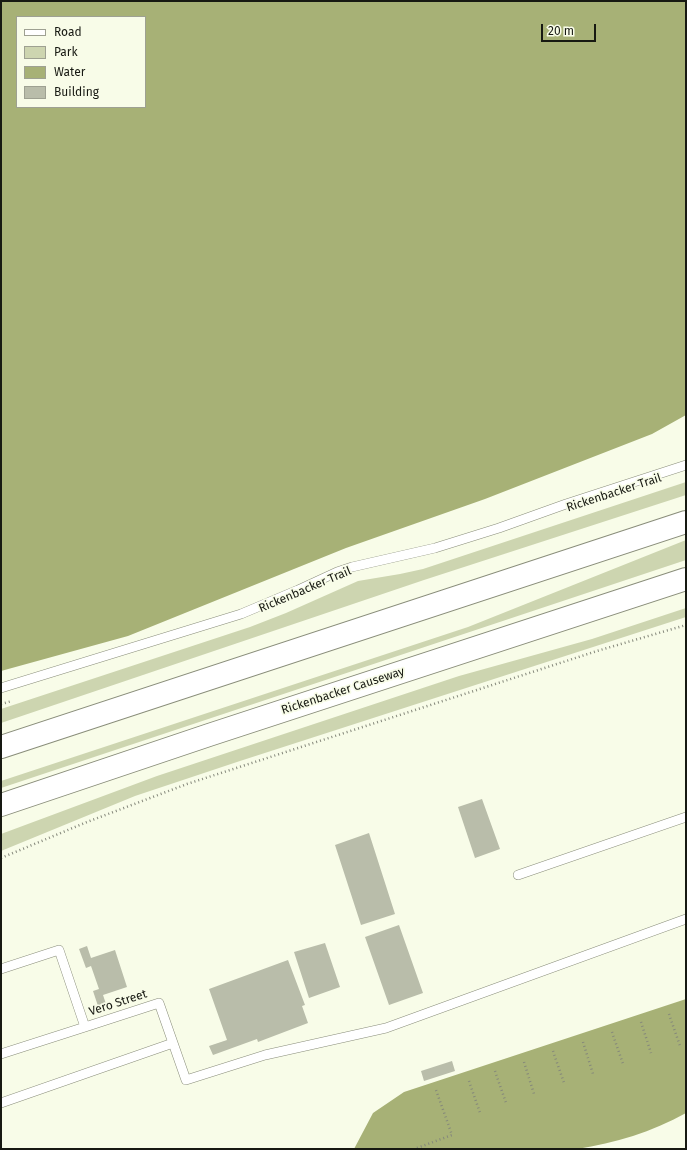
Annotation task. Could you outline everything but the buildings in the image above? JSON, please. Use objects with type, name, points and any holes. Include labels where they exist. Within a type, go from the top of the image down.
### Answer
[{"type":"main road","points":[[1,747],[686,522]]},
{"type":"main road","name":"Rickenbacker Causeway","points":[[1,805],[686,578]]},
{"type":"lane","points":[[1,688],[241,614],[337,572],[352,567],[436,548],[686,465]]},
{"type":"lane","points":[[518,875],[686,817]]},
{"type":"lane","name":"Vero Street","points":[[1,969],[59,950],[85,1026],[159,1003],[186,1080],[265,1055],[386,1028],[686,919]]},
{"type":"lane","points":[[1,1054],[85,1026]]},
{"type":"lane","points":[[1,1103],[173,1043]]},
{"type":"path","points":[[1,858],[194,782],[597,651],[686,625]]},
{"type":"path","points":[[1,704],[18,699]]},
{"type":"path","points":[[669,1014],[680,1046]]},
{"type":"path","points":[[641,1022],[651,1054]]},
{"type":"path","points":[[612,1032],[623,1064]]},
{"type":"path","points":[[583,1042],[593,1074]]},
{"type":"path","points":[[553,1051],[564,1083]]},
{"type":"path","points":[[524,1062],[534,1094]]},
{"type":"path","points":[[495,1071],[506,1103]]},
{"type":"path","points":[[469,1081],[480,1113]]},
{"type":"path","points":[[417,1148],[452,1136],[436,1090]]},
{"type":"green space","points":[[686,482],[686,495],[424,580],[1,723],[1,709],[250,627],[286,613],[358,581],[423,569]]},
{"type":"green space","points":[[686,540],[686,560],[1,788],[1,781],[468,627]]},
{"type":"green space","points":[[686,608],[686,617],[135,796],[1,851],[1,834],[157,776],[459,676],[592,639]]},
{"type":"water","points":[[1,1],[686,1],[686,415],[652,434],[485,499],[346,548],[128,636],[1,671]]},
{"type":"water","points":[[686,999],[686,1113],[660,1126],[605,1144],[577,1149],[354,1149],[373,1113],[404,1092]]}]
